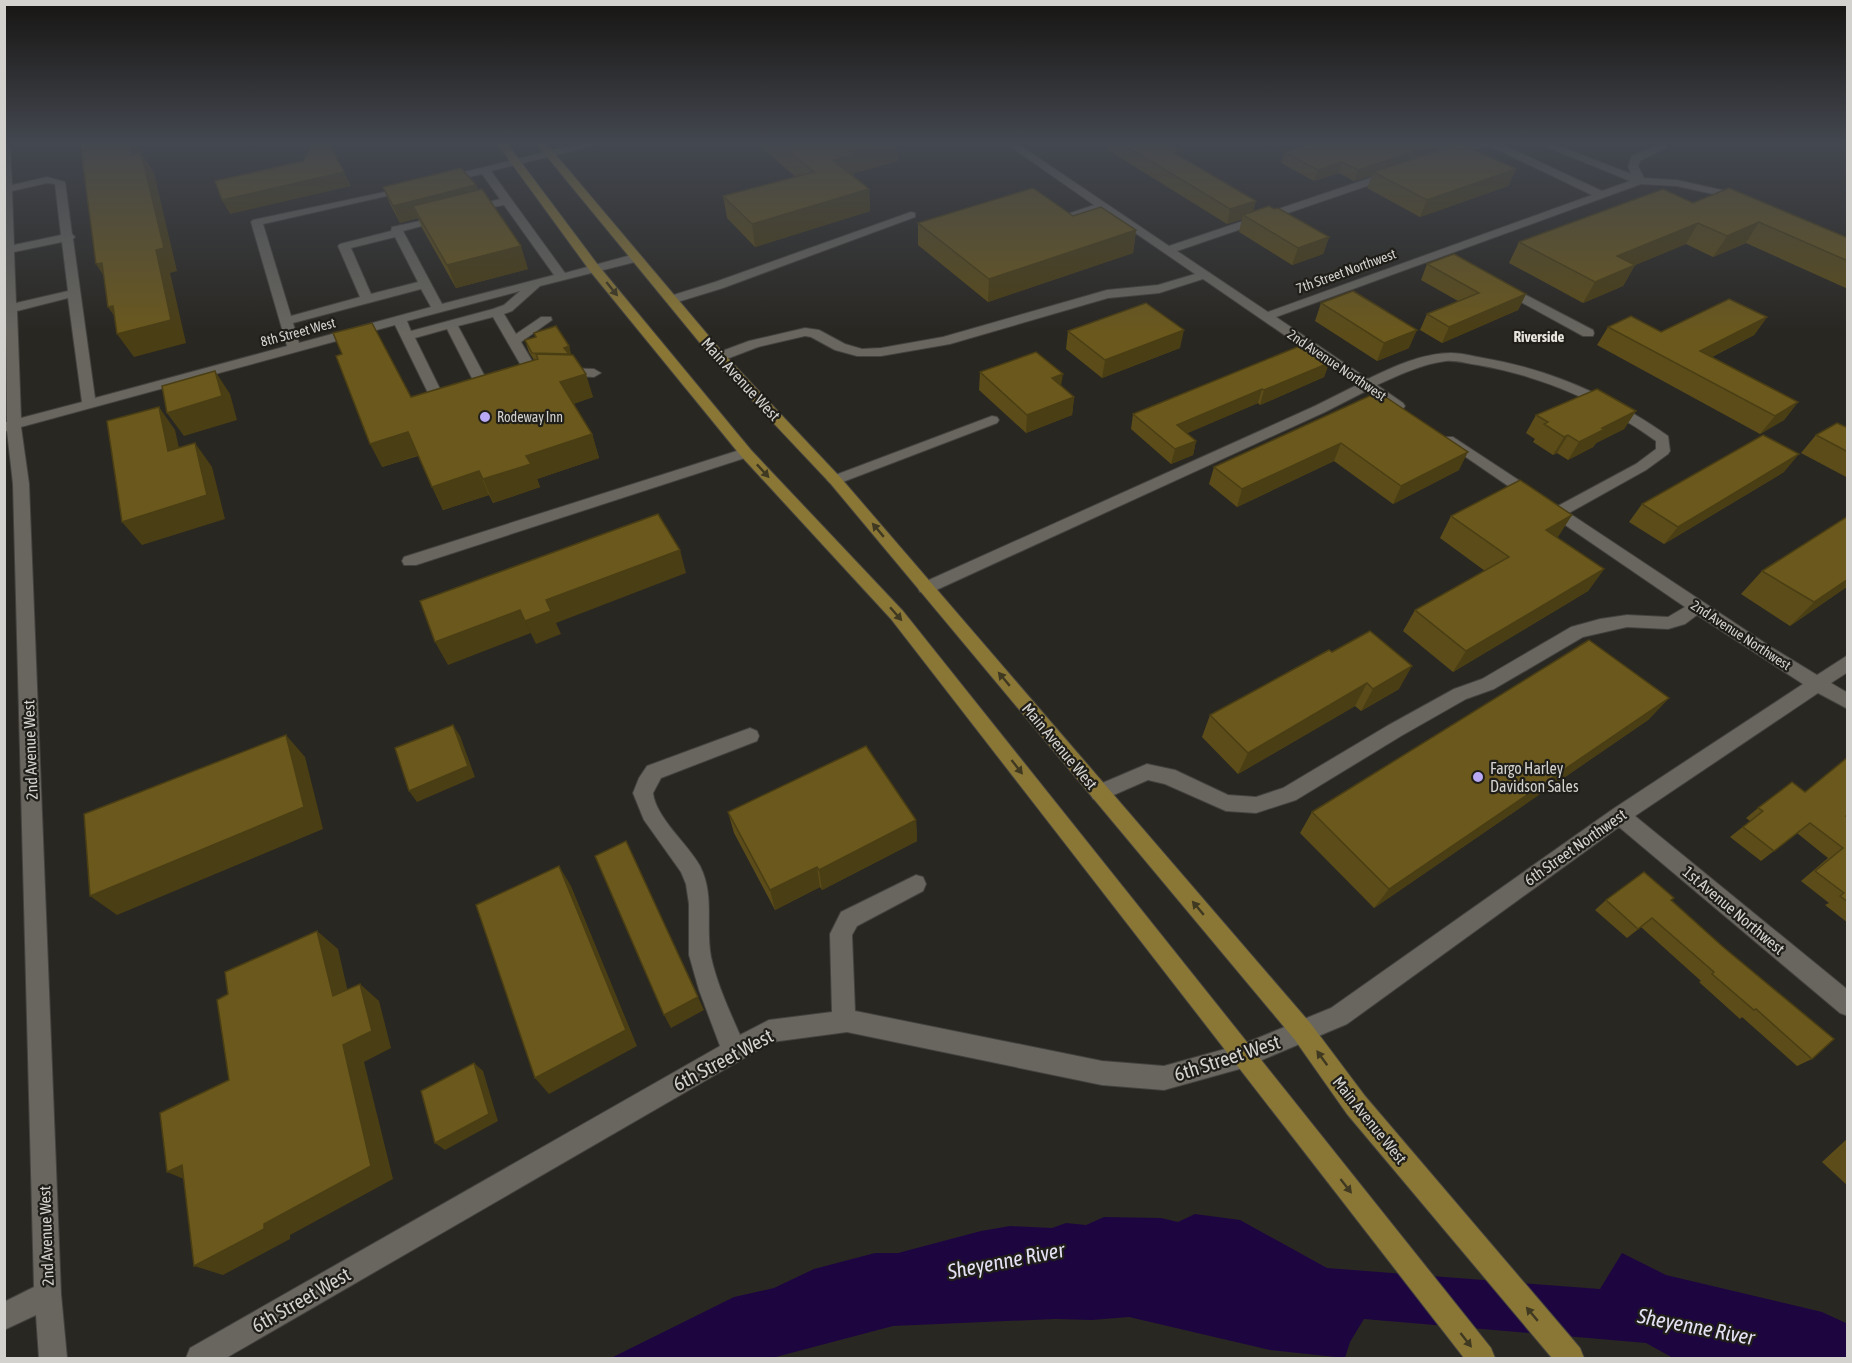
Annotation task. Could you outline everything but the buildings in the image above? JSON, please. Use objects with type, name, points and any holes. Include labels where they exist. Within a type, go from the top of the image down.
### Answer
[{"type":"main road","points":[[548,206],[594,268],[746,453],[897,615],[1481,1359]]},
{"type":"main road","name":"Main Avenue West","points":[[592,206],[719,357],[835,480],[1101,793],[1303,1032],[1356,1105],[1570,1359]]},
{"type":"street","name":"2nd Avenue West","points":[[7,206],[12,308],[9,426],[21,484],[48,1294],[53,1359]]},
{"type":"street","points":[[64,206],[89,405]]},
{"type":"street","points":[[294,348],[256,222],[330,206]]},
{"type":"street","points":[[438,309],[396,229],[489,206]]},
{"type":"street","points":[[509,206],[561,276]]},
{"type":"street","points":[[1060,220],[1102,206]]},
{"type":"street","name":"2nd Avenue Northwest","points":[[1102,206],[1413,416]]},
{"type":"street","points":[[1168,250],[1300,206]]},
{"type":"street","name":"7th Street Northwest","points":[[1265,317],[1447,256],[1575,206]]},
{"type":"street","points":[[670,300],[719,285],[911,215]]},
{"type":"street","points":[[367,299],[344,246],[398,233]]},
{"type":"street","points":[[9,250],[69,237]]},
{"type":"street","name":"8th Street West","points":[[9,426],[399,319],[635,258]]},
{"type":"street","points":[[719,357],[754,344],[805,332],[814,333],[840,347],[862,353],[881,352],[945,341],[1107,294],[1163,288],[1204,275]]},
{"type":"street","points":[[1494,282],[1588,333]]},
{"type":"street","points":[[409,335],[497,312],[519,300],[538,283]]},
{"type":"street","points":[[286,321],[424,284]]},
{"type":"street","points":[[12,308],[74,293]]},
{"type":"street","points":[[497,312],[513,342],[541,371]]},
{"type":"street","points":[[399,319],[409,335],[439,401],[541,371],[594,373]]},
{"type":"street","points":[[513,342],[546,320]]},
{"type":"street","points":[[451,324],[482,387]]},
{"type":"street","points":[[926,588],[1320,409],[1365,384],[1414,366],[1448,357],[1497,363],[1570,387],[1647,427],[1663,440],[1663,451],[1641,467],[1557,513]]},
{"type":"street","points":[[835,480],[992,420]]},
{"type":"street","name":"2nd Avenue Northwest","points":[[1432,429],[1697,606],[1848,702]]},
{"type":"street","points":[[410,561],[746,453]]},
{"type":"street","points":[[1101,793],[1147,772],[1168,776],[1226,803],[1256,805],[1289,794],[1363,748],[1460,694],[1488,684],[1577,632],[1626,621],[1668,623],[1679,620],[1697,606]]},
{"type":"street","name":"6th Street Northwest","points":[[1303,1032],[1339,1016],[1620,815],[1848,662]]},
{"type":"street","points":[[734,1051],[701,958],[698,932],[701,907],[700,889],[692,870],[642,795],[644,785],[654,772],[750,736]]},
{"type":"street","name":"1st Avenue Northwest","points":[[1620,815],[1848,1005]]},
{"type":"street","points":[[844,1021],[841,934],[849,919],[916,884]]},
{"type":"street","name":"6th Street West","points":[[200,1359],[769,1031],[844,1021],[1102,1073],[1164,1078],[1244,1056],[1303,1032]]},
{"type":"street","points":[[4,1317],[48,1294]]},
{"type":"water","name":"Sheyenne River","points":[[1195,1214],[1240,1220],[1327,1268],[1600,1289],[1622,1253],[1666,1275],[1822,1312],[1848,1324],[1847,1358],[1673,1358],[1646,1343],[1364,1319],[1350,1342],[1345,1358],[1270,1350],[1129,1317],[893,1326],[772,1358],[611,1358],[734,1297],[774,1288],[814,1269],[875,1253],[898,1253],[981,1231],[1010,1226],[1052,1228],[1066,1223],[1086,1225],[1104,1217],[1161,1218],[1178,1222]]},
{"type":"place","name":"Rodeway Inn","points":[[485,417]]},
{"type":"place","name":"Fargo Harley Davidson Sales","points":[[1478,777]]},
{"type":"district","name":"Riverside","points":[[1539,337]]}]
